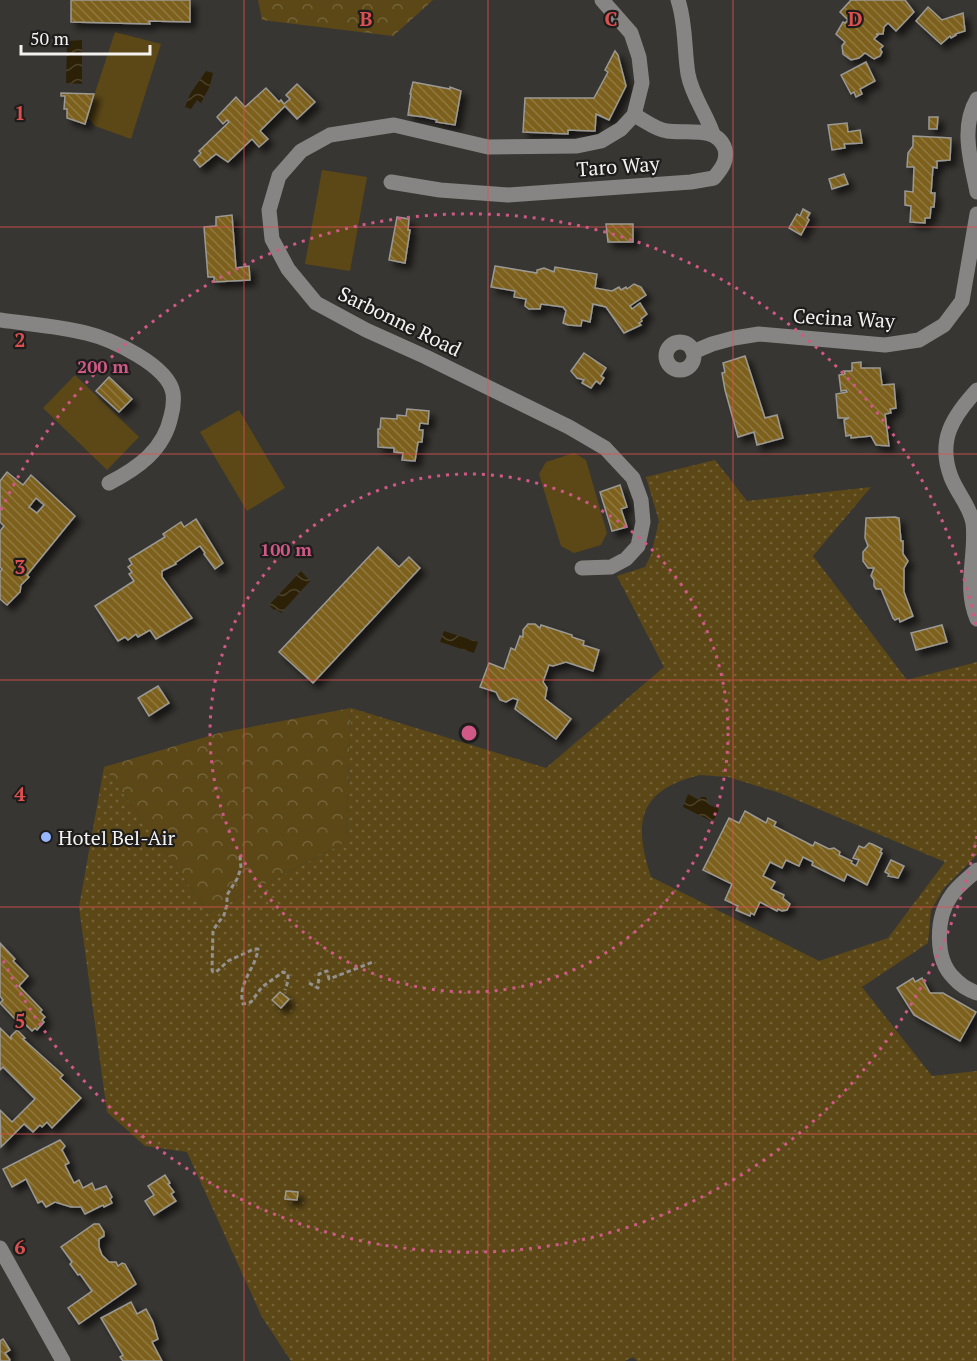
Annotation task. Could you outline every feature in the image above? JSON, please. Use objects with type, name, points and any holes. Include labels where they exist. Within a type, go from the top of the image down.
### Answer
[{"type":"street","points":[[602,0],[631,33],[639,57],[642,83],[634,115]]},
{"type":"street","points":[[678,0],[684,26],[688,75],[698,105],[713,134]]},
{"type":"street","points":[[977,99],[967,125],[977,192]]},
{"type":"street","name":"Taro Way","points":[[391,182],[440,190],[508,195],[691,182],[714,178],[724,166],[726,153],[721,141],[713,134],[665,131],[634,115]]},
{"type":"street","name":"Sarbonne Road","points":[[582,568],[611,567],[626,559],[638,546],[643,522],[641,500],[633,478],[605,448],[569,427],[366,330],[316,303],[288,269],[272,239],[269,210],[279,176],[302,151],[330,135],[394,125],[488,147],[577,146],[601,141],[621,129],[634,115]]},
{"type":"street","name":"Cecina Way","points":[[693,352],[734,338],[759,334],[885,345],[919,340],[944,325],[962,301],[977,214]]},
{"type":"street","points":[[0,320],[87,333],[144,359],[164,377],[172,392],[173,408],[169,428],[154,453],[135,469],[109,483]]},
{"type":"street","points":[[977,390],[958,410],[946,433],[947,459],[951,477],[964,499],[973,523],[970,587],[973,611],[977,619]]},
{"type":"street","points":[[977,870],[951,895],[941,915],[938,936],[943,958],[952,977],[977,993]]},
{"type":"street","points":[[0,1248],[63,1361]]},
{"type":"path","points":[[240,856],[241,868],[227,895],[224,915],[213,930],[212,970],[216,972],[228,961],[258,949],[243,989],[243,1004],[251,1002],[262,987],[283,972],[288,974],[285,990]]},
{"type":"path","points":[[309,983],[318,988],[319,974],[327,971],[330,979],[373,962]]},
{"type":"green space","points":[[258,0],[433,0],[393,36],[262,20]]},
{"type":"green space","points":[[115,32],[161,44],[131,139],[95,126],[87,117]]},
{"type":"green space","points":[[322,170],[367,177],[350,271],[305,264]]},
{"type":"green space","points":[[75,375],[139,437],[107,470],[43,408]]},
{"type":"green space","points":[[239,410],[285,488],[247,511],[200,432]]},
{"type":"green space","points":[[574,453],[586,460],[607,533],[601,545],[574,553],[561,546],[539,474],[546,462]]},
{"type":"green space","points":[[715,460],[747,501],[871,487],[813,556],[907,680],[977,662],[977,855],[944,888],[931,910],[928,943],[862,987],[932,1076],[977,1071],[977,1361],[637,1361],[633,1357],[625,1361],[291,1361],[262,1317],[187,1152],[145,1146],[107,1112],[79,907],[104,767],[209,913],[346,842],[351,708],[546,768],[664,667],[617,576],[645,567],[651,555],[659,521],[646,477]],"holes":[[[700,775],[728,777],[780,793],[945,862],[888,938],[819,961],[651,877],[642,840],[642,825],[653,799],[679,781]]]},
{"type":"green space","points":[[351,708],[346,842],[209,913],[104,767],[219,733]]},
{"type":"water","points":[[82,40],[82,84],[66,83],[67,41]]},
{"type":"water","points":[[206,71],[213,73],[210,86],[201,103],[197,100],[191,109],[185,107],[190,94]]},
{"type":"water","points":[[301,571],[310,581],[281,613],[274,610],[269,605]]},
{"type":"water","points":[[444,631],[478,642],[474,653],[440,642]]},
{"type":"water","points":[[688,794],[699,800],[701,797],[706,797],[708,804],[719,809],[713,822],[683,807]]},
{"type":"building","points":[[71,0],[190,0],[190,22],[149,21],[150,24],[71,22]]},
{"type":"building","points":[[851,0],[905,0],[914,12],[896,31],[888,23],[884,27],[883,34],[876,34],[878,35],[874,39],[883,46],[880,49],[882,52],[880,56],[874,59],[865,53],[851,60],[843,54],[842,46],[845,42],[836,34],[843,22],[848,20],[840,12]]},
{"type":"building","points":[[928,7],[942,20],[963,13],[965,31],[951,38],[950,36],[941,44],[916,21]]},
{"type":"building","points":[[615,51],[626,86],[609,120],[596,114],[595,131],[568,130],[568,134],[523,132],[525,98],[594,98],[608,72],[605,70]]},
{"type":"building","points":[[866,62],[875,81],[860,89],[862,94],[856,97],[854,92],[851,94],[841,75]]},
{"type":"building","points":[[413,82],[450,89],[450,87],[461,91],[455,125],[408,115]]},
{"type":"building","points":[[297,84],[315,102],[297,119],[285,106],[260,131],[268,139],[259,147],[252,139],[228,162],[216,154],[200,167],[194,160],[201,153],[199,151],[229,122],[227,120],[223,124],[217,117],[236,97],[245,107],[266,88],[279,102],[281,100],[284,104],[290,99],[286,95]]},
{"type":"building","points":[[61,93],[94,94],[85,124],[67,118],[67,109],[64,109],[65,96],[61,96]]},
{"type":"building","points":[[929,117],[938,117],[937,129],[929,129]]},
{"type":"building","points":[[847,123],[848,132],[860,130],[862,143],[844,144],[845,148],[832,150],[828,125]]},
{"type":"building","points":[[913,136],[951,138],[950,160],[937,161],[937,168],[933,167],[931,193],[935,193],[934,207],[931,207],[930,218],[925,218],[925,223],[910,222],[911,206],[905,205],[905,191],[913,192],[914,167],[907,167],[908,153],[913,146]]},
{"type":"building","points":[[844,174],[848,184],[832,189],[829,179]]},
{"type":"building","points":[[803,209],[810,213],[801,235],[789,228],[797,214],[800,216]]},
{"type":"building","points":[[232,215],[236,268],[249,266],[250,280],[214,282],[214,277],[208,277],[204,227],[216,226],[216,217]]},
{"type":"building","points":[[397,217],[409,219],[408,230],[410,230],[405,263],[389,260]]},
{"type":"building","points":[[606,224],[633,224],[633,242],[608,242]]},
{"type":"building","points":[[495,266],[537,273],[537,270],[544,268],[554,272],[555,267],[597,274],[595,288],[612,291],[619,287],[621,290],[626,287],[627,289],[634,284],[641,287],[646,295],[630,306],[632,309],[640,303],[647,314],[641,319],[639,323],[641,325],[624,333],[606,307],[593,304],[590,322],[582,320],[581,326],[568,325],[563,323],[566,311],[563,307],[541,304],[540,309],[529,309],[525,306],[526,299],[514,297],[515,291],[491,287]]},
{"type":"building","points":[[584,353],[606,368],[601,376],[604,378],[600,384],[596,381],[591,388],[582,383],[584,380],[577,378],[571,371]]},
{"type":"building","points":[[745,356],[765,418],[777,415],[783,438],[757,445],[754,432],[738,437],[722,373],[725,372],[723,363]]},
{"type":"building","points":[[861,362],[861,368],[880,368],[882,385],[894,384],[896,408],[890,409],[891,413],[885,414],[889,446],[876,445],[871,436],[851,438],[851,435],[846,436],[844,420],[849,418],[838,418],[836,394],[847,392],[846,390],[841,391],[839,375],[845,374],[844,371],[852,371],[852,363]]},
{"type":"building","points":[[109,377],[132,399],[119,412],[96,391]]},
{"type":"building","points":[[407,409],[429,411],[428,424],[420,423],[419,430],[423,430],[422,442],[418,442],[415,461],[402,460],[403,453],[394,452],[394,448],[378,447],[378,429],[380,429],[381,418],[397,419],[397,415],[406,416]]},
{"type":"building","points":[[7,472],[23,485],[31,475],[75,516],[27,575],[29,577],[21,585],[20,592],[7,605],[0,599],[2,569],[0,567],[0,531],[4,526],[0,522],[0,481]],"holes":[[[36,498],[44,505],[37,513],[29,507]]]},
{"type":"building","points":[[620,485],[627,507],[621,509],[627,527],[612,531],[600,492]]},
{"type":"building","points":[[866,518],[899,518],[903,554],[908,561],[904,568],[904,592],[913,616],[900,622],[899,618],[895,620],[893,618],[881,589],[876,589],[874,586],[871,576],[874,568],[868,568],[863,561],[863,552],[868,546],[865,538]]},
{"type":"building","points":[[196,519],[223,563],[215,569],[200,546],[176,564],[162,571],[162,577],[192,618],[156,639],[150,630],[138,637],[136,634],[128,640],[125,637],[118,641],[95,606],[134,581],[129,574],[132,572],[128,567],[132,564],[129,559],[165,537],[163,534],[181,522],[184,527]]},
{"type":"building","points":[[378,547],[399,567],[409,557],[420,568],[313,683],[279,652]]},
{"type":"building","points":[[528,624],[535,624],[540,628],[541,625],[572,635],[584,641],[583,645],[599,650],[593,671],[566,662],[549,665],[543,682],[547,688],[545,699],[571,719],[556,739],[515,709],[518,700],[513,698],[506,702],[500,700],[496,692],[480,687],[489,663],[504,669],[511,648],[515,650]]},
{"type":"building","points":[[942,625],[947,642],[916,650],[911,633]]},
{"type":"building","points":[[158,686],[169,703],[149,716],[138,698]]},
{"type":"building","points":[[745,811],[766,823],[768,818],[776,822],[774,826],[813,846],[815,842],[829,849],[834,848],[840,852],[839,855],[852,861],[851,863],[856,866],[859,860],[853,858],[859,846],[864,848],[869,843],[882,849],[880,852],[882,853],[867,885],[847,874],[844,881],[812,865],[813,862],[803,857],[799,866],[786,860],[782,868],[770,862],[763,876],[775,882],[771,889],[784,895],[783,898],[790,904],[787,910],[778,909],[777,911],[760,902],[754,915],[751,913],[750,916],[736,910],[738,906],[725,900],[732,884],[703,870],[729,818],[739,823]]},
{"type":"building","points":[[891,860],[904,866],[898,878],[888,876],[889,874],[885,872]]},
{"type":"building","points":[[0,943],[28,976],[19,986],[42,1010],[40,1012],[45,1017],[37,1030],[35,1028],[32,1031],[17,1016],[15,1019],[0,1003],[3,1000],[0,996]]},
{"type":"building","points":[[913,978],[915,982],[922,978],[930,993],[943,993],[976,1012],[960,1041],[914,1015],[897,988]]},
{"type":"building","points":[[280,992],[289,999],[281,1008],[272,1000]]},
{"type":"building","points":[[0,1028],[11,1039],[17,1030],[25,1038],[23,1039],[63,1075],[60,1078],[81,1098],[52,1128],[47,1122],[33,1132],[24,1124],[1,1147],[0,1110],[12,1122],[35,1099],[3,1067],[0,1070]]},
{"type":"building","points":[[60,1140],[65,1146],[62,1150],[69,1163],[65,1165],[74,1183],[79,1180],[83,1188],[92,1183],[95,1190],[106,1186],[112,1197],[110,1199],[112,1203],[85,1214],[81,1207],[71,1207],[55,1202],[46,1207],[42,1201],[38,1203],[26,1179],[12,1187],[3,1169]]},
{"type":"building","points":[[165,1175],[174,1192],[171,1194],[176,1201],[154,1215],[145,1201],[154,1195],[148,1186]]},
{"type":"building","points":[[286,1191],[298,1192],[297,1200],[285,1199]]},
{"type":"building","points":[[94,1224],[99,1224],[104,1232],[104,1236],[99,1239],[102,1255],[109,1262],[116,1262],[118,1266],[125,1264],[136,1284],[79,1324],[68,1308],[92,1291],[70,1264],[72,1262],[61,1247]]},
{"type":"building","points":[[131,1302],[137,1314],[146,1309],[153,1322],[158,1339],[152,1342],[162,1361],[123,1361],[120,1357],[123,1355],[101,1318]]},
{"type":"building","points":[[3,1339],[10,1350],[5,1353],[9,1361],[0,1361],[0,1341]]},
{"type":"place","name":"Hotel Bel-Air","points":[[46,837]]}]
